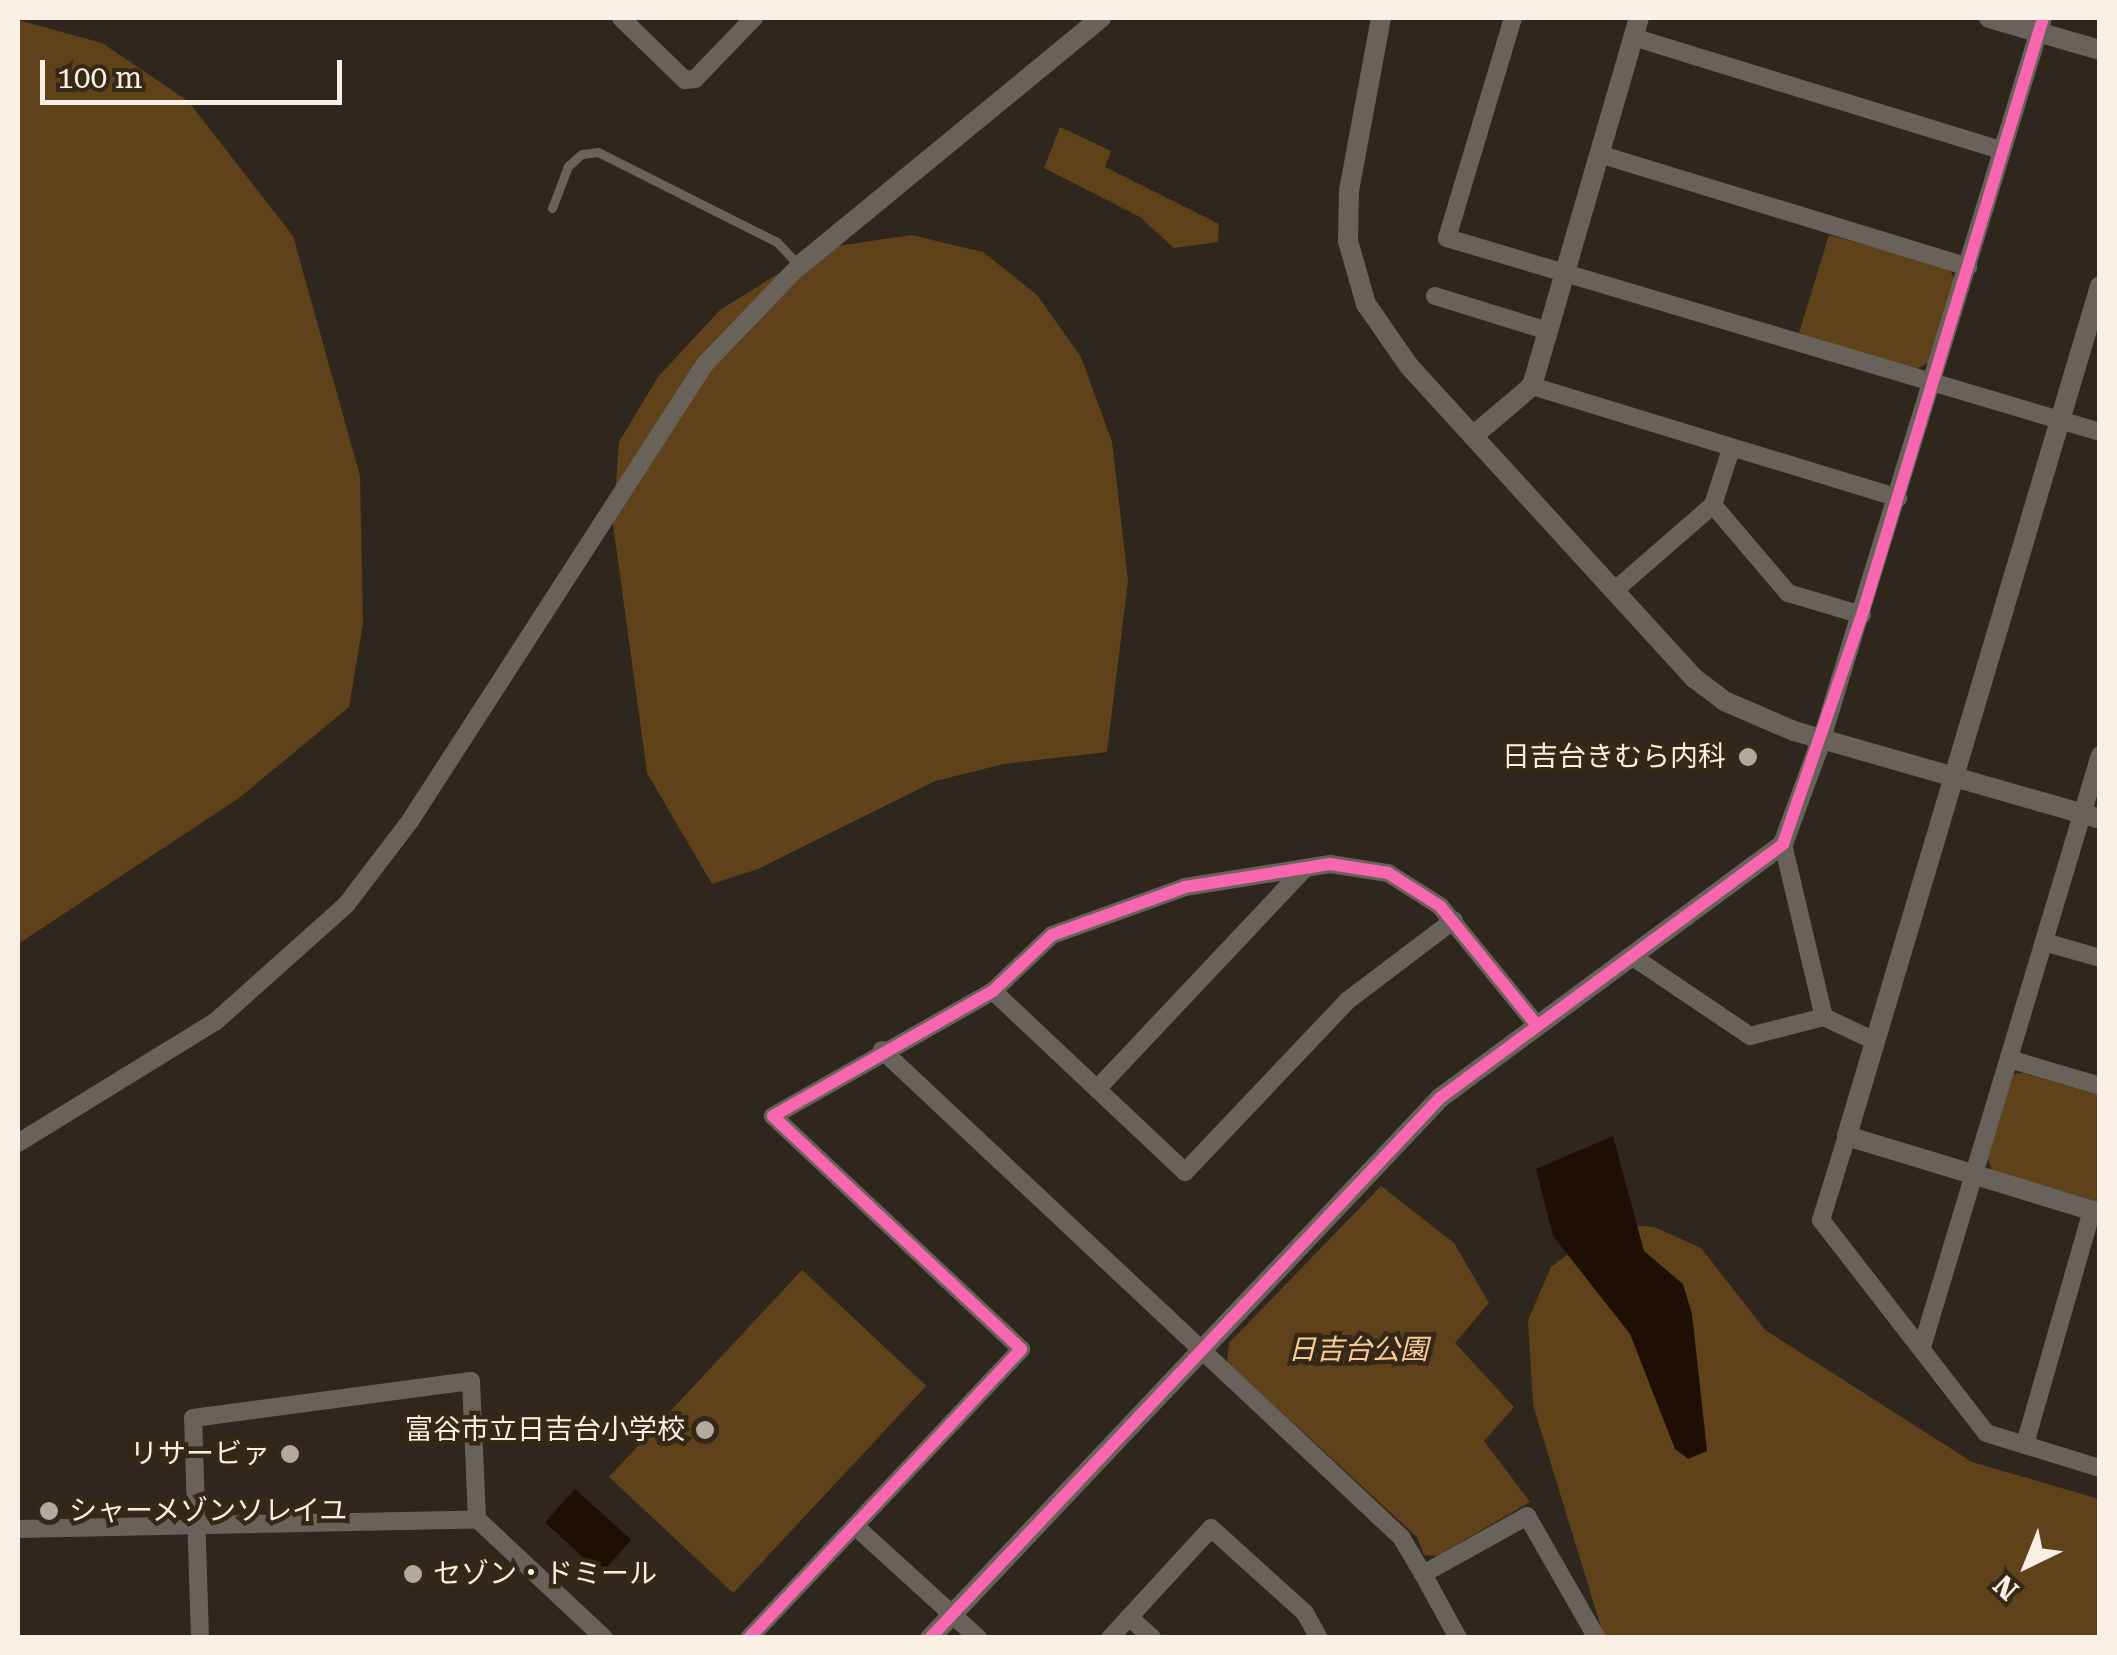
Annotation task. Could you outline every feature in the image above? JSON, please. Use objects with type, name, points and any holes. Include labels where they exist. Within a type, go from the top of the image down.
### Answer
[{"type":"street","points":[[621,18],[685,80],[695,79],[754,18]]},
{"type":"street","points":[[18,1143],[230,1010],[346,905],[410,820],[705,364],[799,266],[1101,18]]},
{"type":"street","points":[[1381,18],[1349,190],[1348,241],[1376,325],[1473,436],[1614,591],[1724,701],[1822,738],[2091,817]]},
{"type":"street","points":[[1514,18],[1448,238],[2100,432]]},
{"type":"street","points":[[1989,18],[2040,25],[2100,50]]},
{"type":"street","points":[[930,1638],[1440,1098],[1783,844],[1862,615],[2040,25]]},
{"type":"street","points":[[1473,436],[1532,386],[1636,27],[2001,150]]},
{"type":"street","points":[[1599,154],[1968,267]]},
{"type":"street","points":[[2100,286],[1822,1220],[1986,1433],[2100,1468]]},
{"type":"street","points":[[1435,296],[1548,331]]},
{"type":"street","points":[[1532,386],[1898,498]]},
{"type":"street","points":[[1614,591],[1714,504],[1731,449]]},
{"type":"street","points":[[1714,504],[1788,593],[1862,615]]},
{"type":"street","points":[[1922,1347],[2044,942],[2091,817],[2100,756]]},
{"type":"street","points":[[1783,844],[1824,1017]]},
{"type":"street","points":[[750,1638],[1021,1348],[772,1116],[882,1050],[993,991],[1052,934],[1185,887],[1305,868],[1358,864],[1388,873],[1454,920],[1536,1024]]},
{"type":"street","points":[[1097,1090],[1305,868]]},
{"type":"street","points":[[993,991],[1185,1172],[1347,1001],[1454,920]]},
{"type":"street","points":[[2044,942],[2100,958]]},
{"type":"street","points":[[1633,957],[1750,1036],[1824,1017],[1875,1041]]},
{"type":"street","points":[[882,1050],[1401,1537],[1458,1638]]},
{"type":"street","points":[[2009,1059],[2100,1086]]},
{"type":"street","points":[[1847,1136],[2096,1212],[2025,1444]]},
{"type":"street","points":[[200,1638],[193,1529],[193,1418],[471,1381],[477,1519],[604,1638]]},
{"type":"street","points":[[1423,1574],[1527,1516],[1597,1638]]},
{"type":"street","points":[[18,1528],[193,1529],[477,1519]]},
{"type":"street","points":[[855,1526],[978,1638]]},
{"type":"street","points":[[1110,1638],[1212,1528],[1305,1613],[1318,1638]]},
{"type":"street","points":[[1130,1617],[1152,1638]]},
{"type":"street","points":[[572,1638],[588,1623]]},
{"type":"lane","points":[[552,208],[568,166],[582,154],[598,152],[777,242],[799,266]]},
{"type":"green space","points":[[18,20],[102,43],[188,101],[293,236],[360,476],[363,623],[349,707],[239,798],[18,944]]},
{"type":"green space","points":[[1060,127],[1111,151],[1105,167],[1219,224],[1218,242],[1174,248],[1140,217],[1044,168]]},
{"type":"green space","points":[[911,235],[983,252],[1037,295],[1081,357],[1112,442],[1128,581],[1107,752],[1004,764],[935,781],[758,869],[712,884],[647,773],[613,524],[619,442],[658,377],[720,310],[818,249]]},
{"type":"green space","points":[[1829,235],[1949,268],[1956,282],[1930,362],[1914,370],[1799,333]]},
{"type":"green space","points":[[2023,1073],[2099,1095],[2099,1202],[1992,1170],[1987,1157],[2012,1074]]},
{"type":"green space","name":"日吉台公園","points":[[1381,1186],[1454,1243],[1489,1303],[1455,1343],[1514,1407],[1484,1441],[1530,1502],[1437,1556],[1424,1555],[1417,1537],[1227,1362],[1229,1343]]},
{"type":"green space","points":[[1625,1225],[1654,1227],[1701,1248],[1765,1330],[1972,1462],[2099,1499],[2099,1637],[1604,1637],[1533,1405],[1528,1320],[1551,1267],[1593,1236]]},
{"type":"green space","points":[[802,1270],[926,1386],[733,1593],[609,1477]]},
{"type":"shaded area","points":[[1613,1136],[1644,1251],[1683,1284],[1692,1314],[1707,1451],[1688,1459],[1675,1449],[1630,1334],[1553,1236],[1536,1169]]},
{"type":"shaded area","points":[[575,1489],[631,1540],[601,1573],[545,1522]]},
{"type":"cycle path","points":[[930,1638],[1440,1098],[1783,844],[1862,615],[2043,18]]},
{"type":"cycle path","points":[[749,1638],[1021,1349],[773,1116],[993,991],[1052,935],[1185,887],[1330,864],[1388,873],[1440,906],[1536,1024]]},
{"type":"place","name":"日吉台きむら内科","points":[[1748,757]]},
{"type":"place","name":"富谷市立日吉台小学校","points":[[705,1430]]},
{"type":"place","name":"リサービァ","points":[[290,1454]]},
{"type":"place","name":"シャーメゾンソレイユ","points":[[49,1511]]},
{"type":"place","name":"セゾン・ドミール","points":[[413,1574]]}]
